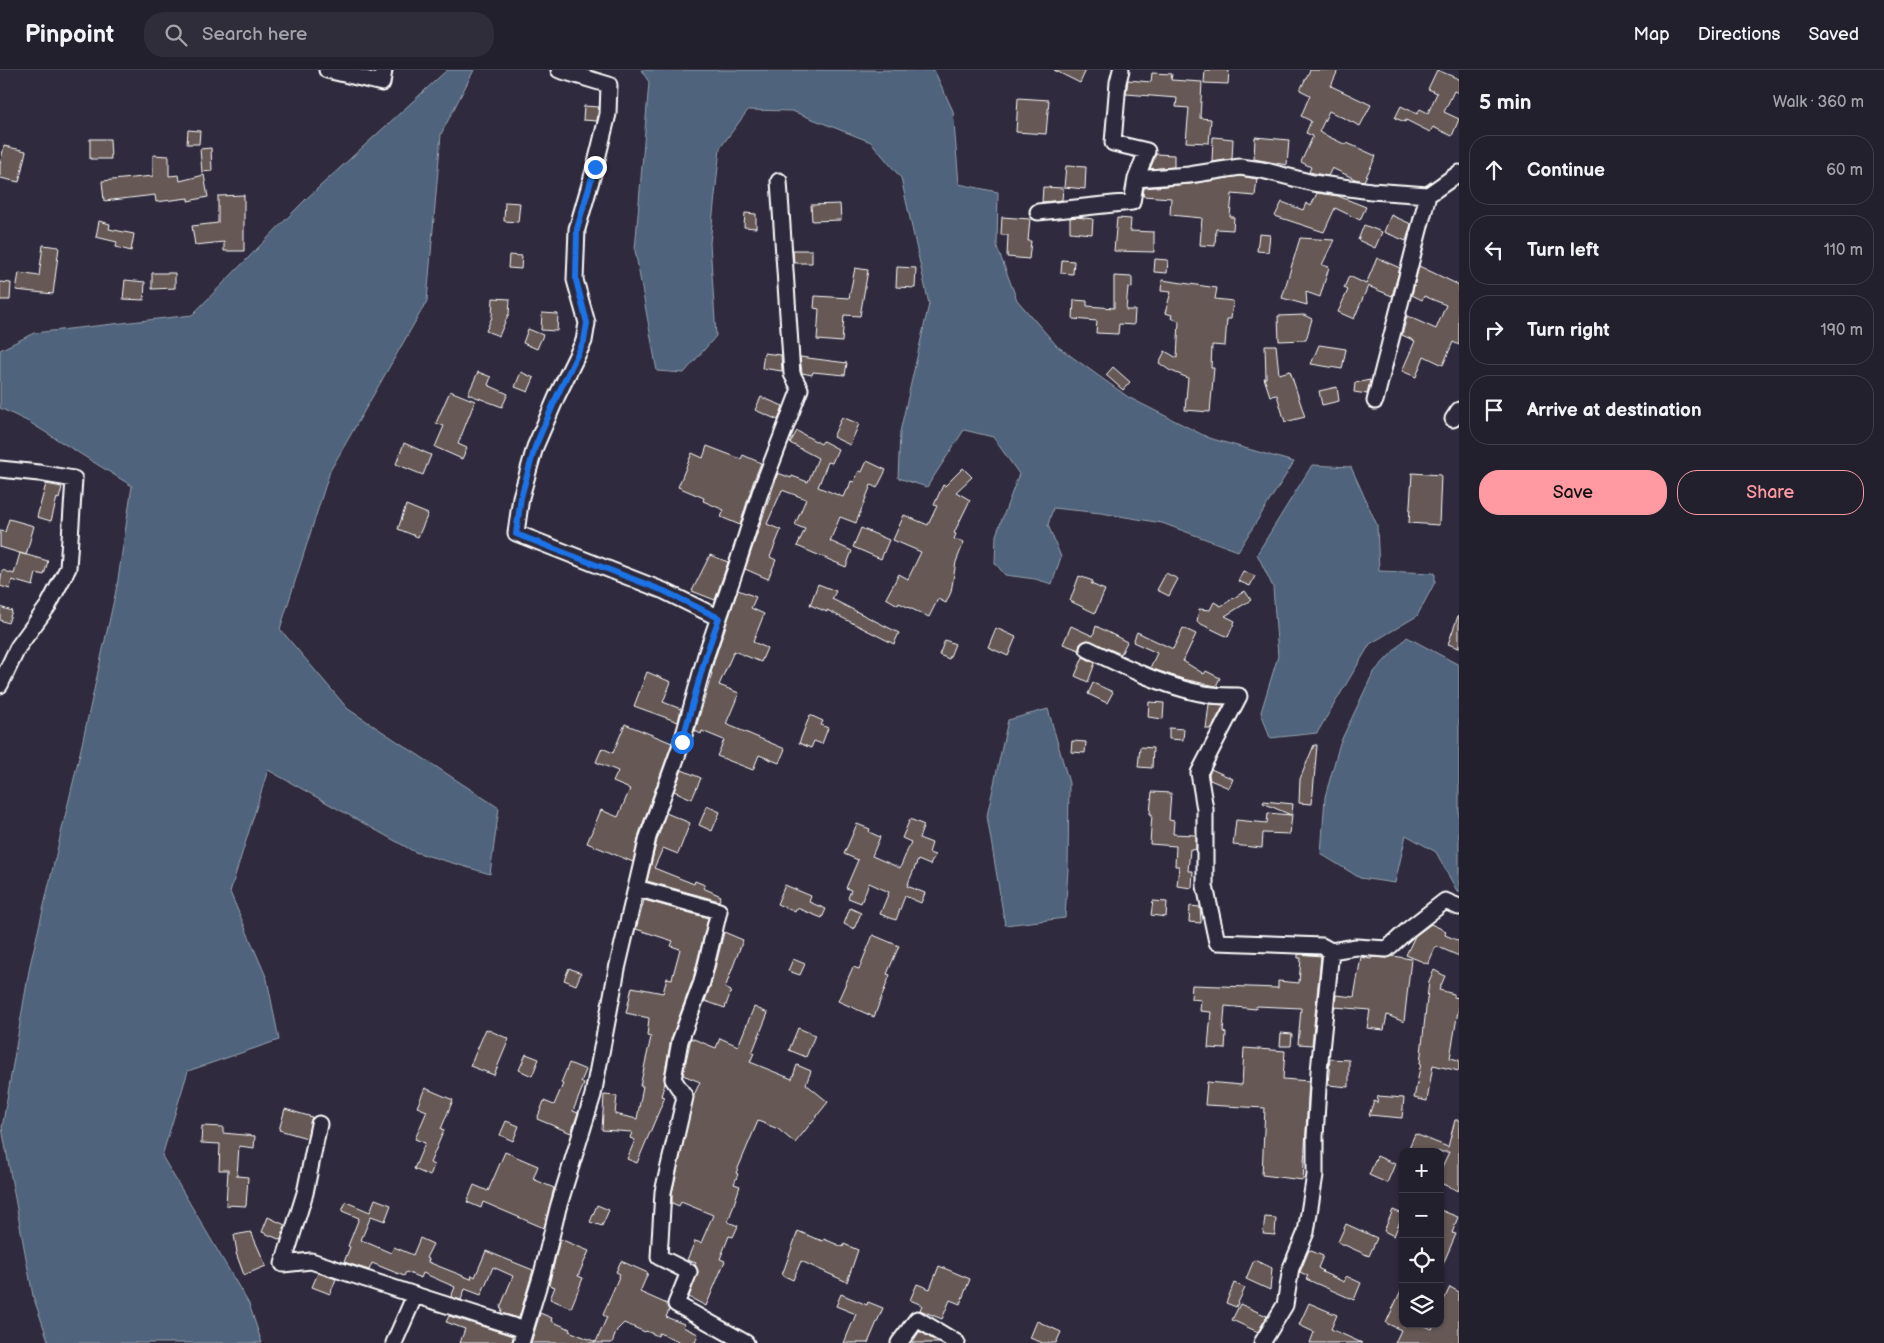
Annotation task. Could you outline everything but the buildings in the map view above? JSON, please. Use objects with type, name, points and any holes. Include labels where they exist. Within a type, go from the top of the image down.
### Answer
[{"type":"street","points":[[327,70],[382,82],[384,70]]},
{"type":"street","points":[[559,70],[609,85],[608,114],[577,229],[576,280],[587,323],[584,341],[535,447],[521,497],[516,534],[664,591],[719,618]]},
{"type":"street","points":[[1038,212],[1132,202],[1136,178],[1147,151],[1113,143],[1118,82],[1121,70]]},
{"type":"street","points":[[1136,178],[1189,175],[1240,167],[1262,170],[1313,183],[1371,191],[1428,195],[1459,174]]},
{"type":"street","points":[[319,1124],[305,1193],[283,1264],[311,1261],[415,1295],[523,1336],[542,1274],[558,1208],[593,1095],[617,969],[648,837],[682,742],[706,655],[760,493],[800,389],[792,374],[778,181]]},
{"type":"street","points":[[1375,401],[1428,195]]},
{"type":"street","points":[[0,469],[74,479],[68,568],[48,606],[18,647],[0,685]]},
{"type":"street","points":[[1088,649],[1122,666],[1179,687],[1211,695],[1239,696],[1199,773],[1205,809],[1205,886],[1217,942],[1322,946],[1331,951],[1356,947],[1387,949],[1445,901],[1459,907]]},
{"type":"street","points":[[636,888],[719,911],[702,982],[680,1041],[673,1079],[685,1097],[663,1192],[658,1257],[689,1272],[676,1304],[746,1343]]},
{"type":"street","points":[[1262,1343],[1285,1305],[1291,1268],[1306,1232],[1315,1175],[1319,1071],[1331,951]]},
{"type":"street","points":[[394,1343],[415,1295]]},
{"type":"street","points":[[899,1343],[917,1319],[958,1343]]},
{"type":"water","points":[[447,70],[474,70],[441,134],[427,301],[330,471],[280,629],[348,709],[499,808],[490,874],[415,852],[268,770],[230,892],[267,979],[279,1040],[188,1071],[162,1156],[249,1304],[262,1343],[49,1343],[33,1296],[2,1128],[30,965],[117,586],[132,486],[29,422],[0,408],[0,350],[34,333],[192,315],[305,200]]},
{"type":"water","points":[[641,70],[934,70],[953,111],[959,184],[998,192],[997,247],[1017,300],[1057,346],[1128,397],[1209,438],[1294,462],[1238,551],[1162,523],[1101,513],[1053,508],[1048,525],[1061,557],[1052,584],[1035,579],[1005,575],[995,563],[996,535],[1019,474],[993,437],[964,430],[927,487],[898,478],[900,432],[929,304],[901,178],[871,142],[792,111],[748,110],[720,148],[710,243],[716,336],[684,373],[657,371],[635,250],[649,82]]},
{"type":"water","points":[[1312,465],[1351,467],[1377,525],[1379,571],[1435,573],[1435,582],[1417,616],[1370,644],[1317,733],[1270,738],[1261,712],[1278,656],[1273,587],[1257,554]]},
{"type":"water","points":[[1407,637],[1459,665],[1459,892],[1436,852],[1406,835],[1395,883],[1360,878],[1321,854],[1325,797],[1340,743],[1373,673]]},
{"type":"water","points":[[1048,709],[1069,783],[1068,869],[1065,918],[1005,925],[987,816],[1008,720]]},
{"type":"route","points":[[595,167],[577,229],[576,280],[587,323],[584,341],[535,447],[521,497],[516,534],[664,591],[719,618],[706,655],[682,742]]}]
